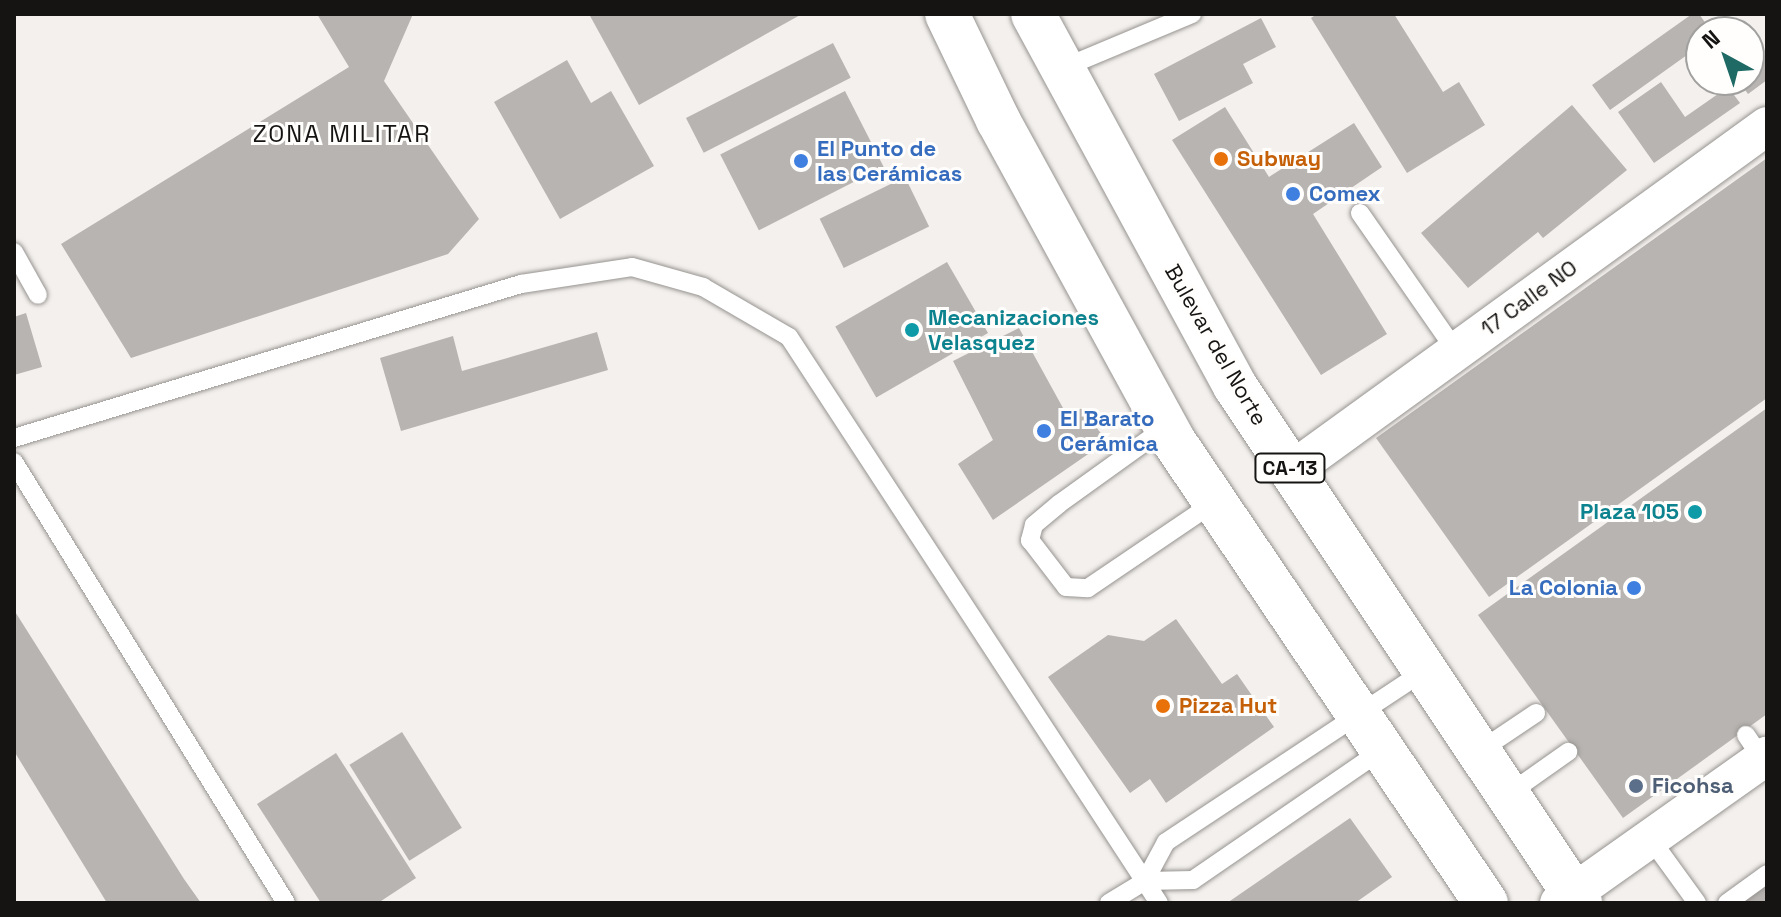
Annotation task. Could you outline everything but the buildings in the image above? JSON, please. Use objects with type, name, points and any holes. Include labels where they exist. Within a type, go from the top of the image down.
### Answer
[{"type":"highway","points":[[947,14],[998,120],[1166,427],[1212,504],[1486,903]]},
{"type":"highway","name":"Bulevar del Norte","points":[[1033,14],[1060,69],[1235,386],[1507,795],[1571,900]]},
{"type":"street","name":"17 Calle NO","points":[[1291,471],[1767,126]]},
{"type":"street","points":[[1571,900],[1761,755]]},
{"type":"lane","points":[[1060,69],[1192,14]]},
{"type":"lane","points":[[1360,213],[1456,351]]},
{"type":"lane","points":[[14,252],[38,295]]},
{"type":"lane","points":[[14,438],[521,284],[632,267],[703,287],[789,337],[1159,903]]},
{"type":"lane","points":[[1166,427],[1059,504],[1034,525],[1030,540],[1066,587],[1088,588],[1212,504]]},
{"type":"lane","points":[[14,462],[286,903]]},
{"type":"lane","points":[[1109,903],[1145,881],[1193,880],[1369,733],[1423,672]]},
{"type":"lane","points":[[1478,752],[1536,713]]},
{"type":"lane","points":[[1145,881],[1166,842],[1369,733]]},
{"type":"lane","points":[[1507,795],[1568,752]]},
{"type":"lane","points":[[1650,838],[1697,903]]},
{"type":"lane","points":[[1727,903],[1767,874]]},
{"type":"place","name":"Subway","points":[[1221,159]]},
{"type":"place","name":"El Punto de las Cerámicas","points":[[801,161]]},
{"type":"place","name":"Comex","points":[[1293,194]]},
{"type":"place","name":"Mecanizaciones Velasquez","points":[[912,330]]},
{"type":"place","name":"El Barato Cerámica","points":[[1044,431]]},
{"type":"place","name":"Plaza 105","points":[[1695,512]]},
{"type":"place","name":"La Colonia","points":[[1634,588]]},
{"type":"place","name":"Pizza Hut","points":[[1163,706]]},
{"type":"place","name":"Ficohsa","points":[[1636,786]]},
{"type":"district","name":"ZONA MILITAR","points":[[342,134]]}]
